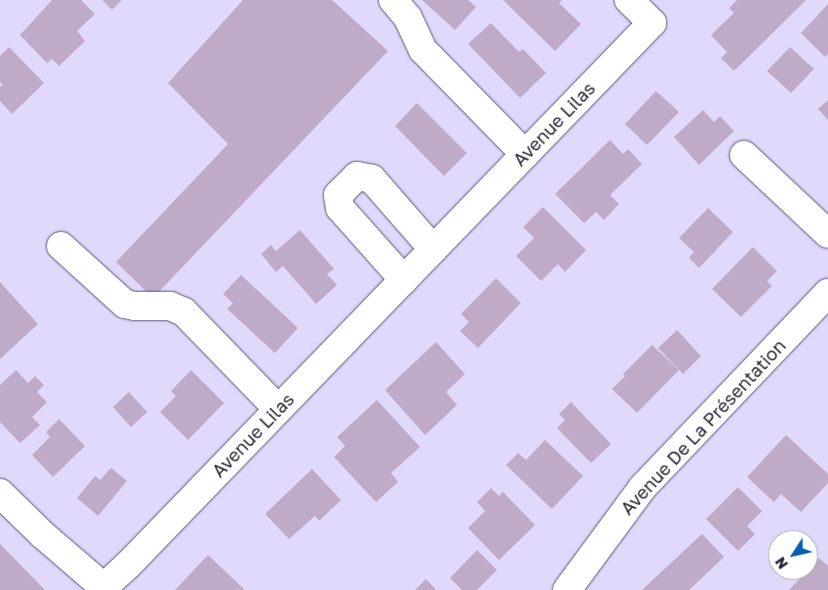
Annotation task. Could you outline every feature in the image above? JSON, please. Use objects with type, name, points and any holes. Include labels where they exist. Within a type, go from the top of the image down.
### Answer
[{"type":"street","points":[[393,0],[408,18],[422,50],[526,154]]},
{"type":"street","name":"Avenue Lilas","points":[[104,589],[652,23],[629,0]]},
{"type":"street","points":[[744,155],[828,234]]},
{"type":"street","points":[[404,280],[340,208],[338,195],[357,176],[372,178],[433,249]]},
{"type":"street","points":[[61,246],[126,304],[135,306],[170,306],[184,312],[278,409]]},
{"type":"street","name":"Avenue De La Présentation","points":[[567,590],[643,487],[828,293]]},
{"type":"street","points":[[0,493],[43,535],[104,589]]},
{"type":"building","points":[[52,0],[81,0],[95,14],[77,31],[85,41],[59,66],[52,59],[47,63],[20,35]]},
{"type":"building","points":[[102,0],[122,0],[112,10]]},
{"type":"building","points":[[243,0],[332,0],[388,51],[153,298],[116,262],[228,144],[168,83]]},
{"type":"building","points":[[422,0],[468,0],[476,7],[455,30]]},
{"type":"building","points":[[503,0],[562,0],[559,3],[581,24],[555,51]]},
{"type":"building","points":[[737,0],[806,0],[734,71],[721,58],[727,52],[711,35],[734,13],[729,8]]},
{"type":"building","points":[[828,4],[828,54],[825,57],[801,33]]},
{"type":"building","points":[[491,23],[519,52],[523,49],[546,73],[520,98],[468,44]]},
{"type":"building","points":[[9,47],[44,83],[12,114],[0,101],[0,87],[3,85],[0,82],[0,56]]},
{"type":"building","points":[[790,47],[814,69],[791,93],[767,71]]},
{"type":"building","points":[[656,91],[679,112],[647,145],[625,124]]},
{"type":"building","points":[[828,100],[828,120],[818,109]]},
{"type":"building","points":[[417,103],[467,153],[444,176],[395,126]]},
{"type":"building","points":[[703,110],[714,122],[720,116],[734,131],[699,165],[674,137]]},
{"type":"building","points":[[610,140],[623,154],[628,149],[642,164],[610,195],[619,204],[604,220],[596,212],[584,223],[555,194]]},
{"type":"building","points":[[543,207],[586,250],[565,272],[558,264],[541,281],[516,256],[534,238],[523,227]]},
{"type":"building","points":[[708,208],[733,232],[699,268],[689,258],[694,252],[679,238]]},
{"type":"building","points":[[300,230],[334,269],[327,274],[337,285],[316,304],[283,266],[276,272],[261,254],[271,245],[276,251]]},
{"type":"building","points":[[753,247],[777,271],[767,281],[772,286],[741,317],[712,289]]},
{"type":"building","points":[[241,275],[298,328],[275,353],[227,309],[233,303],[223,294]]},
{"type":"building","points":[[496,278],[521,303],[478,348],[460,331],[469,322],[461,314]]},
{"type":"building","points":[[0,282],[38,324],[0,359]]},
{"type":"building","points":[[677,330],[701,356],[683,374],[658,348]]},
{"type":"building","points":[[436,342],[465,374],[446,392],[457,405],[425,435],[385,390]]},
{"type":"building","points":[[652,345],[679,370],[637,413],[612,389],[625,376],[623,374]]},
{"type":"building","points":[[16,370],[28,383],[35,376],[44,385],[37,392],[47,402],[32,417],[40,425],[20,443],[0,422],[0,385]]},
{"type":"building","points":[[191,370],[224,403],[188,440],[160,412],[176,396],[171,391]]},
{"type":"building","points":[[129,392],[147,412],[131,427],[113,407]]},
{"type":"building","points":[[377,400],[420,447],[391,473],[398,482],[376,502],[334,457],[345,446],[337,437]]},
{"type":"building","points":[[571,402],[611,444],[591,463],[557,428],[565,420],[559,414]]},
{"type":"building","points":[[59,419],[85,446],[53,477],[32,455],[50,437],[46,432]]},
{"type":"building","points":[[786,435],[828,474],[828,483],[801,512],[781,494],[774,502],[747,477]]},
{"type":"building","points":[[545,440],[583,476],[552,509],[506,465],[518,453],[526,460]]},
{"type":"building","points":[[111,468],[127,481],[98,516],[77,498],[95,476],[100,480]]},
{"type":"building","points":[[312,469],[341,500],[319,521],[315,516],[289,539],[265,514]]},
{"type":"building","points":[[738,487],[762,511],[747,526],[755,534],[738,551],[706,519]]},
{"type":"building","points":[[491,488],[499,496],[503,492],[535,525],[499,560],[468,528],[485,511],[477,502]]},
{"type":"building","points":[[702,534],[724,557],[689,590],[642,590]]},
{"type":"building","points":[[0,544],[45,590],[0,590]]},
{"type":"building","points":[[477,550],[497,570],[477,590],[462,590],[450,578]]},
{"type":"building","points":[[208,555],[245,590],[175,590]]},
{"type":"building","points":[[818,559],[828,566],[828,590],[789,590],[798,580],[818,580]]},
{"type":"building","points":[[426,579],[436,590],[415,590]]}]
